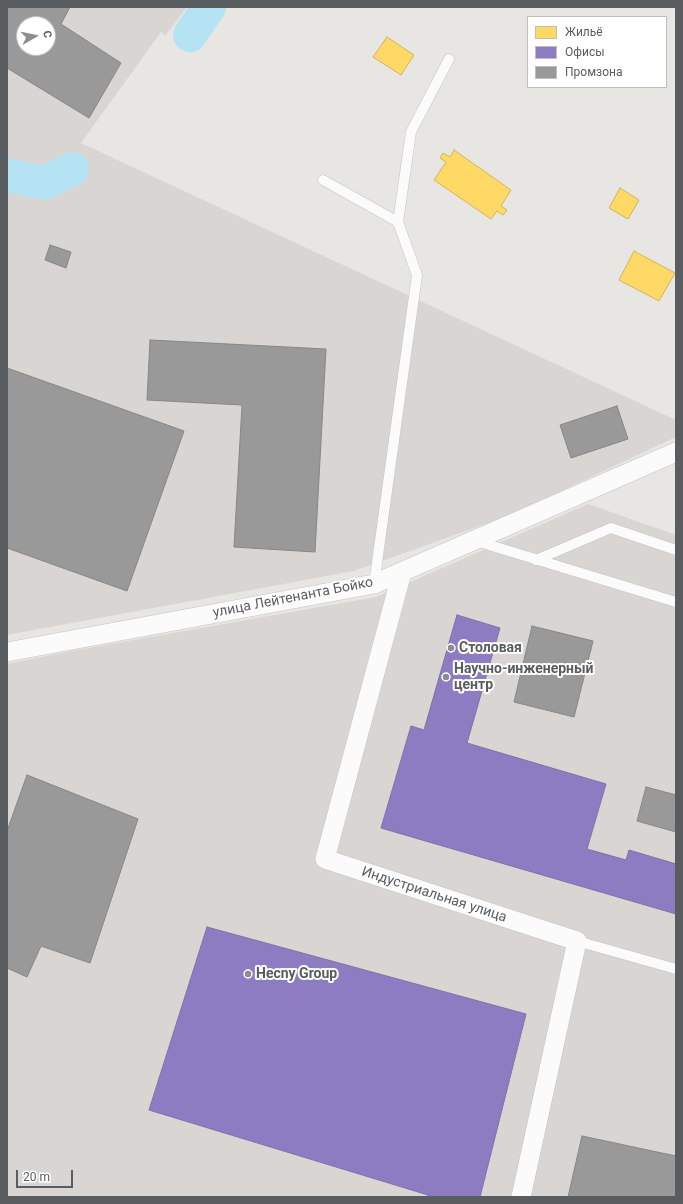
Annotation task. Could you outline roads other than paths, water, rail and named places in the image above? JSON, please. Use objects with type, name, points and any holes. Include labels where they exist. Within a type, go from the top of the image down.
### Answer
[{"type":"street","name":"улица Лейтенанта Бойко","points":[[7,652],[374,584],[676,452]]},
{"type":"street","name":"Индустриальная улица","points":[[402,572],[325,859],[577,941]]},
{"type":"street","points":[[521,1197],[577,941]]},
{"type":"lane","points":[[374,584],[417,275],[398,222],[411,132],[449,59]]},
{"type":"lane","points":[[323,180],[398,222]]},
{"type":"lane","points":[[536,560],[611,528],[676,550]]},
{"type":"lane","points":[[474,540],[676,602]]},
{"type":"lane","points":[[577,941],[676,969]]},
{"type":"waterway","points":[[190,35],[209,7]]},
{"type":"waterway","points":[[7,175],[44,183],[72,169]]},
{"type":"place","name":"Столовая","points":[[451,648]]},
{"type":"place","name":"Научно-инженерный центр","points":[[446,677]]},
{"type":"place","name":"Hecny Group","points":[[248,974]]}]
